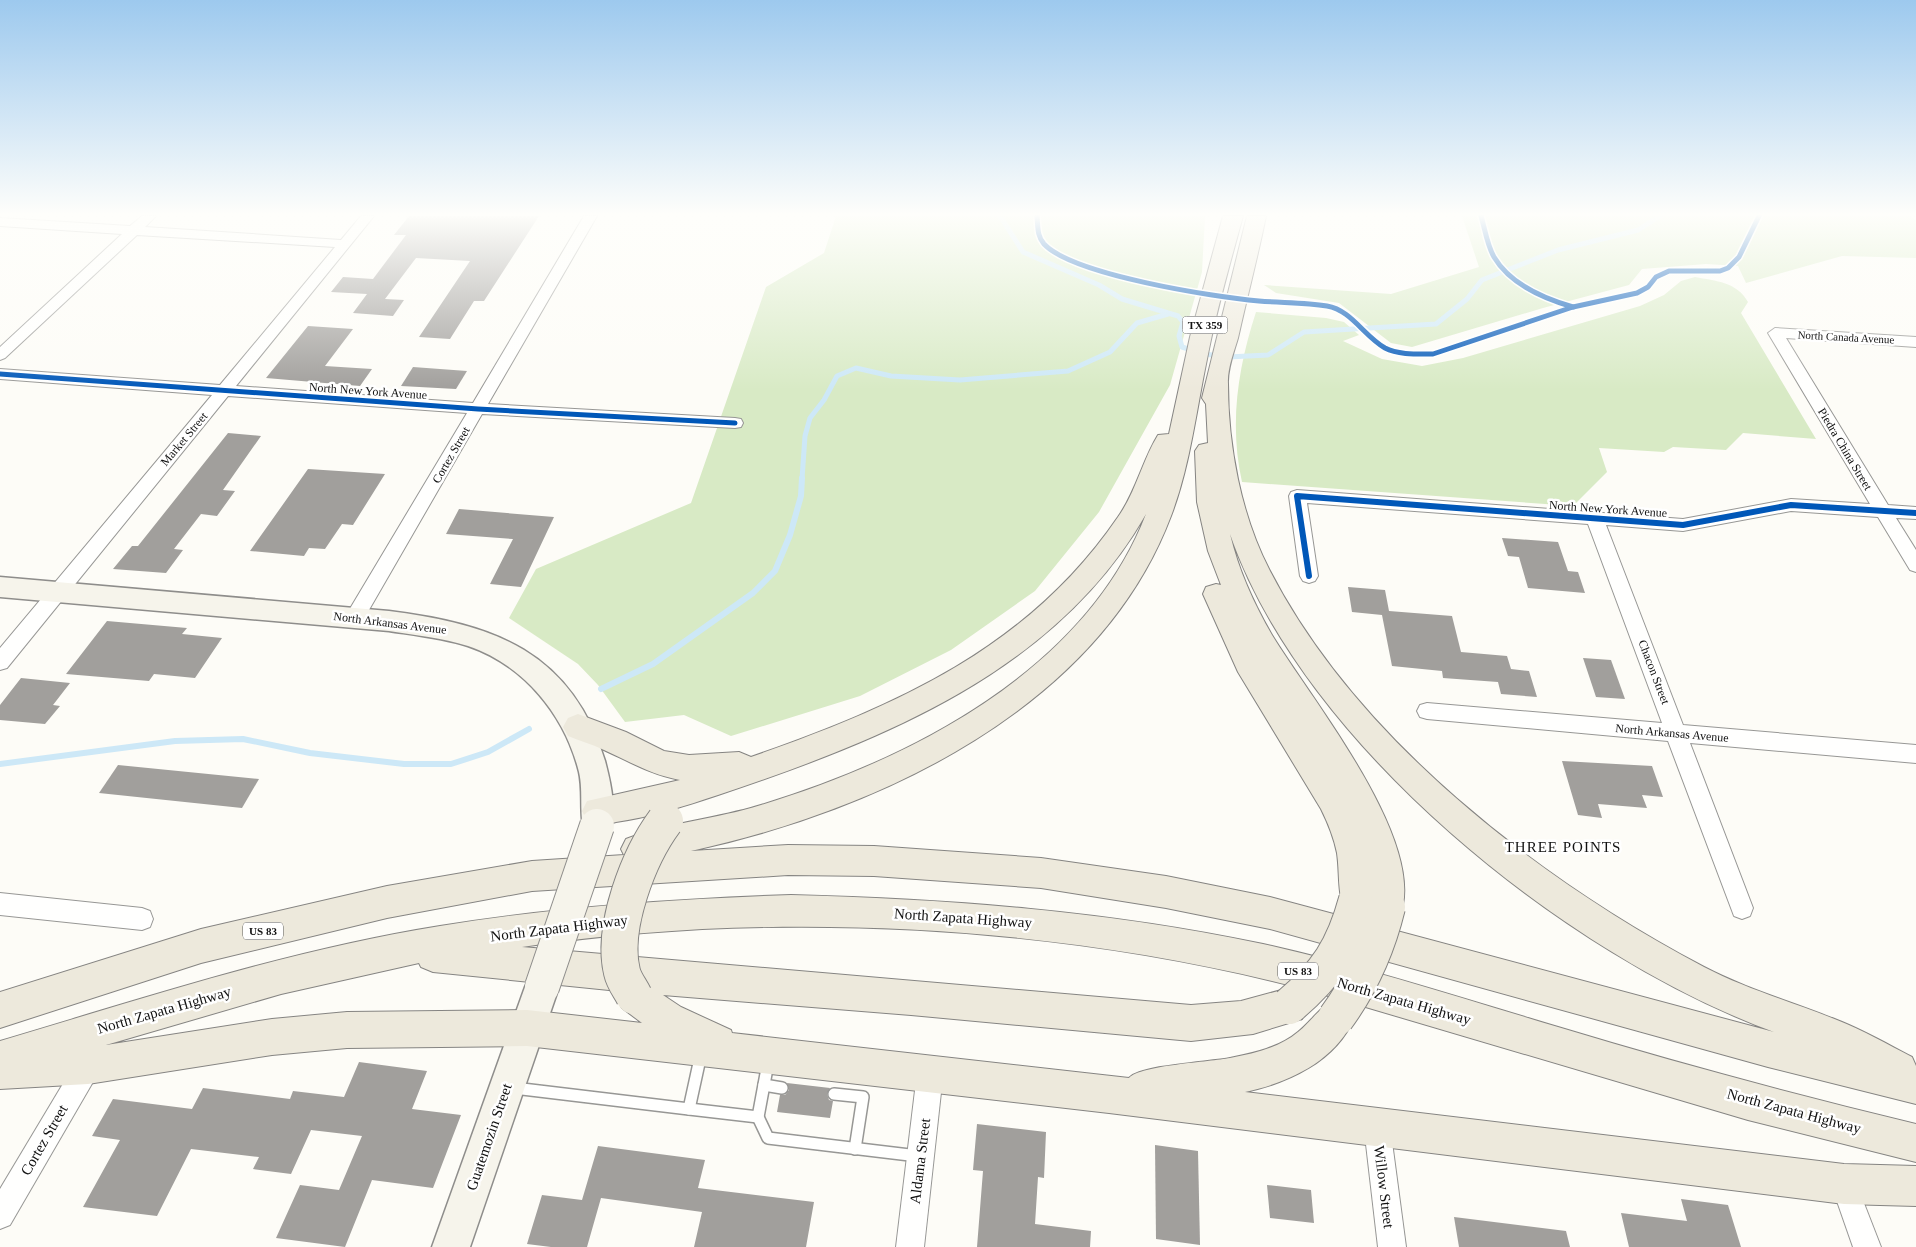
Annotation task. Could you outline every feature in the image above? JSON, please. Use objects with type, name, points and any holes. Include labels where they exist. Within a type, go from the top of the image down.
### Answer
[{"type":"main road","name":"TX 359","points":[[1204,379],[1219,274]]},
{"type":"main road","name":"TX 359","points":[[1204,379],[1243,274]]},
{"type":"main road","points":[[597,819],[770,764],[878,724],[982,667],[1030,631],[1072,594],[1100,563],[1129,522],[1160,457],[1204,379]]},
{"type":"main road","points":[[532,876],[687,836],[758,821],[842,792],[904,765],[973,725],[1029,686],[1074,643],[1113,598],[1132,570],[1150,535],[1166,493],[1183,430],[1204,379]]},
{"type":"main road","points":[[398,951],[664,978],[911,997],[1191,1023],[1226,1022],[1250,1018],[1289,1006],[1318,982],[1336,959],[1350,927],[1372,904],[1387,876],[1383,852],[1368,813],[1245,614],[1225,569],[1211,524],[1207,490],[1204,379]]},
{"type":"main road","points":[[1204,379],[1228,495],[1244,543],[1263,583],[1290,631],[1336,695],[1406,771],[1466,826],[1605,930],[1693,980],[1767,1013],[1837,1038],[1916,1079]]},
{"type":"main road","name":"North Arkansas Avenue","points":[[0,587],[355,617],[445,628],[502,649],[528,668],[551,689],[578,727],[595,773],[597,819],[527,1028]]},
{"type":"main road","points":[[578,727],[615,741],[640,755],[664,764],[689,768],[770,764]]},
{"type":"main road","points":[[757,1064],[668,1020],[634,996],[622,971],[620,950],[629,897],[641,859],[652,839],[665,822],[678,810],[770,764]]},
{"type":"main road","name":"US 83","points":[[0,1010],[201,946],[387,902],[532,876],[788,860],[932,864],[1041,873],[1166,892],[1270,912],[1712,1034],[1916,1085]]},
{"type":"main road","points":[[1110,1094],[1251,1074],[1281,1063],[1308,1047],[1336,1018],[1352,997],[1370,966],[1381,935],[1372,904]]},
{"type":"main road","name":"North Zapata Highway","points":[[0,1059],[212,995],[325,966],[398,951],[520,931],[661,916],[749,912],[853,911],[949,915],[1048,924],[1264,962],[1568,1047],[1790,1112],[1916,1143]]},
{"type":"main road","points":[[0,1071],[88,1066],[272,1037],[347,1030],[527,1028],[702,1049],[757,1064],[930,1074],[1377,1126],[1844,1184],[1916,1186]]},
{"type":"main road","name":"Guatemozin Street","points":[[451,1247],[527,1028]]},
{"type":"street","points":[[0,355],[87,274]]},
{"type":"street","name":"Market Street","points":[[0,662],[320,274]]},
{"type":"street","name":"Cortez Street","points":[[355,617],[557,274]]},
{"type":"street","name":"North Canada Avenue","points":[[1775,333],[1916,342]]},
{"type":"street","name":"Piedra China Street","points":[[1775,333],[1916,565]]},
{"type":"street","name":"North New York Avenue","points":[[0,374],[223,392],[478,409],[735,423]]},
{"type":"street","points":[[1297,496],[1309,576]]},
{"type":"street","name":"North New York Avenue","points":[[1297,496],[1595,520],[1684,525],[1791,505],[1916,513]]},
{"type":"street","name":"Chacon Street","points":[[1595,520],[1742,908]]},
{"type":"street","name":"North Arkansas Avenue","points":[[1427,710],[1916,754]]},
{"type":"street","points":[[0,904],[142,919]]},
{"type":"street","name":"Cortez Street","points":[[0,1215],[88,1066]]},
{"type":"street","name":"Aldama Street","points":[[910,1247],[930,1074]]},
{"type":"street","name":"Willow Street","points":[[1377,1126],[1392,1247]]},
{"type":"street","points":[[1844,1184],[1867,1247]]},
{"type":"lane","points":[[689,1109],[702,1049]]},
{"type":"lane","points":[[757,1064],[782,1088]]},
{"type":"lane","points":[[757,1064],[758,1117],[768,1138],[920,1156]]},
{"type":"lane","points":[[506,1087],[758,1117]]},
{"type":"lane","points":[[834,1094],[863,1097],[855,1149]]},
{"type":"green space","points":[[788,274],[1201,274],[1170,385],[1099,512],[1035,591],[951,650],[860,696],[731,736],[684,715],[625,722],[598,685],[578,664],[509,618],[536,569],[691,503],[766,287]]},
{"type":"green space","points":[[1456,274],[1638,274],[1629,285],[1543,308],[1412,347],[1391,343],[1339,303],[1276,293],[1264,285],[1391,294]]},
{"type":"green space","points":[[1742,274],[1777,274],[1746,283]]},
{"type":"green space","points":[[1695,277],[1732,286],[1743,295],[1748,302],[1741,313],[1816,439],[1743,433],[1726,450],[1673,447],[1664,452],[1599,448],[1607,472],[1573,506],[1242,482],[1236,439],[1237,396],[1244,354],[1256,312],[1326,318],[1344,322],[1359,335],[1343,341],[1382,359],[1422,366],[1463,358],[1640,306],[1664,295],[1681,281]]},
{"type":"building","points":[[377,274],[404,274],[385,299],[404,300],[393,316],[353,313],[367,294],[331,292],[343,277],[373,279]]},
{"type":"building","points":[[461,274],[501,274],[484,301],[474,301],[450,339],[419,337]]},
{"type":"building","points":[[308,326],[353,329],[325,366],[372,369],[360,386],[266,378]]},
{"type":"building","points":[[413,367],[467,371],[456,389],[401,386]]},
{"type":"building","points":[[228,433],[261,436],[223,490],[235,491],[217,516],[201,514],[174,549],[183,550],[166,573],[113,569],[132,546],[138,546]]},
{"type":"building","points":[[308,469],[385,474],[353,525],[342,524],[325,549],[309,548],[304,556],[250,551]]},
{"type":"building","points":[[459,509],[554,517],[521,587],[490,584],[513,539],[446,534]]},
{"type":"building","points":[[1502,538],[1558,542],[1568,571],[1578,572],[1585,593],[1528,588],[1519,557],[1508,556]]},
{"type":"building","points":[[1348,587],[1385,590],[1389,611],[1452,616],[1461,652],[1507,656],[1511,669],[1529,671],[1537,697],[1501,694],[1498,682],[1443,678],[1442,671],[1392,666],[1382,615],[1352,612]]},
{"type":"building","points":[[107,621],[187,628],[182,634],[222,638],[195,678],[154,674],[149,681],[66,674]]},
{"type":"building","points":[[1583,658],[1611,660],[1625,699],[1596,697]]},
{"type":"building","points":[[21,678],[70,683],[53,705],[60,706],[45,724],[0,720],[0,705]]},
{"type":"building","points":[[1562,761],[1652,766],[1663,797],[1642,795],[1647,808],[1598,804],[1602,818],[1578,815]]},
{"type":"building","points":[[118,765],[259,779],[242,808],[99,793]]},
{"type":"building","points":[[359,1062],[427,1071],[412,1109],[461,1115],[433,1188],[372,1180],[345,1247],[276,1238],[300,1185],[339,1190],[362,1136],[311,1130],[291,1174],[253,1169],[259,1157],[191,1149],[157,1216],[83,1207],[120,1140],[92,1136],[113,1099],[192,1109],[203,1088],[290,1099],[293,1091],[344,1097]]},
{"type":"building","points":[[787,1083],[830,1088],[827,1094],[829,1100],[833,1101],[830,1118],[777,1112],[780,1095],[785,1095],[789,1090]]},
{"type":"building","points":[[977,1124],[1046,1132],[1044,1178],[1038,1177],[1035,1224],[1091,1231],[1090,1247],[977,1247],[983,1171],[973,1170]]},
{"type":"building","points":[[1155,1145],[1198,1151],[1200,1245],[1156,1239]]},
{"type":"building","points":[[598,1146],[705,1160],[698,1188],[814,1202],[806,1247],[694,1247],[702,1212],[601,1198],[587,1247],[551,1247],[527,1244],[542,1195],[582,1200]]},
{"type":"building","points":[[1267,1185],[1311,1190],[1314,1223],[1270,1218]]},
{"type":"building","points":[[1681,1199],[1728,1205],[1741,1247],[1629,1247],[1621,1213],[1687,1221]]},
{"type":"building","points":[[1454,1217],[1566,1231],[1570,1247],[1459,1247]]},
{"type":"waterway","points":[[1074,274],[1099,285],[1122,299],[1178,316],[1183,322],[1179,336],[1182,347],[1204,354],[1228,357],[1268,355],[1304,332],[1436,324],[1467,299],[1482,280],[1497,274]]},
{"type":"waterway","points":[[802,479],[805,436],[810,418],[824,400],[837,376],[856,368],[891,376],[960,380],[1068,371],[1110,352],[1137,323],[1168,314]]},
{"type":"waterway","points":[[601,689],[653,664],[753,593],[775,571],[790,535],[801,496],[802,478]]},
{"type":"waterway","points":[[0,764],[175,741],[243,739],[310,753],[404,764],[451,764],[488,752],[529,729]]},
{"type":"cycle path","points":[[1115,274],[1148,283],[1257,301],[1328,306],[1343,313],[1385,348],[1409,354],[1433,354],[1573,307],[1637,293],[1648,287],[1656,277],[1662,274]]},
{"type":"cycle path","points":[[1509,274],[1530,290],[1551,300],[1573,307]]},
{"type":"cycle path","points":[[0,374],[478,409],[735,423]]},
{"type":"cycle path","points":[[1309,576],[1297,496],[1683,525],[1791,505],[1916,513]]},
{"type":"district","name":"THREE POINTS","points":[[1563,847]]}]
